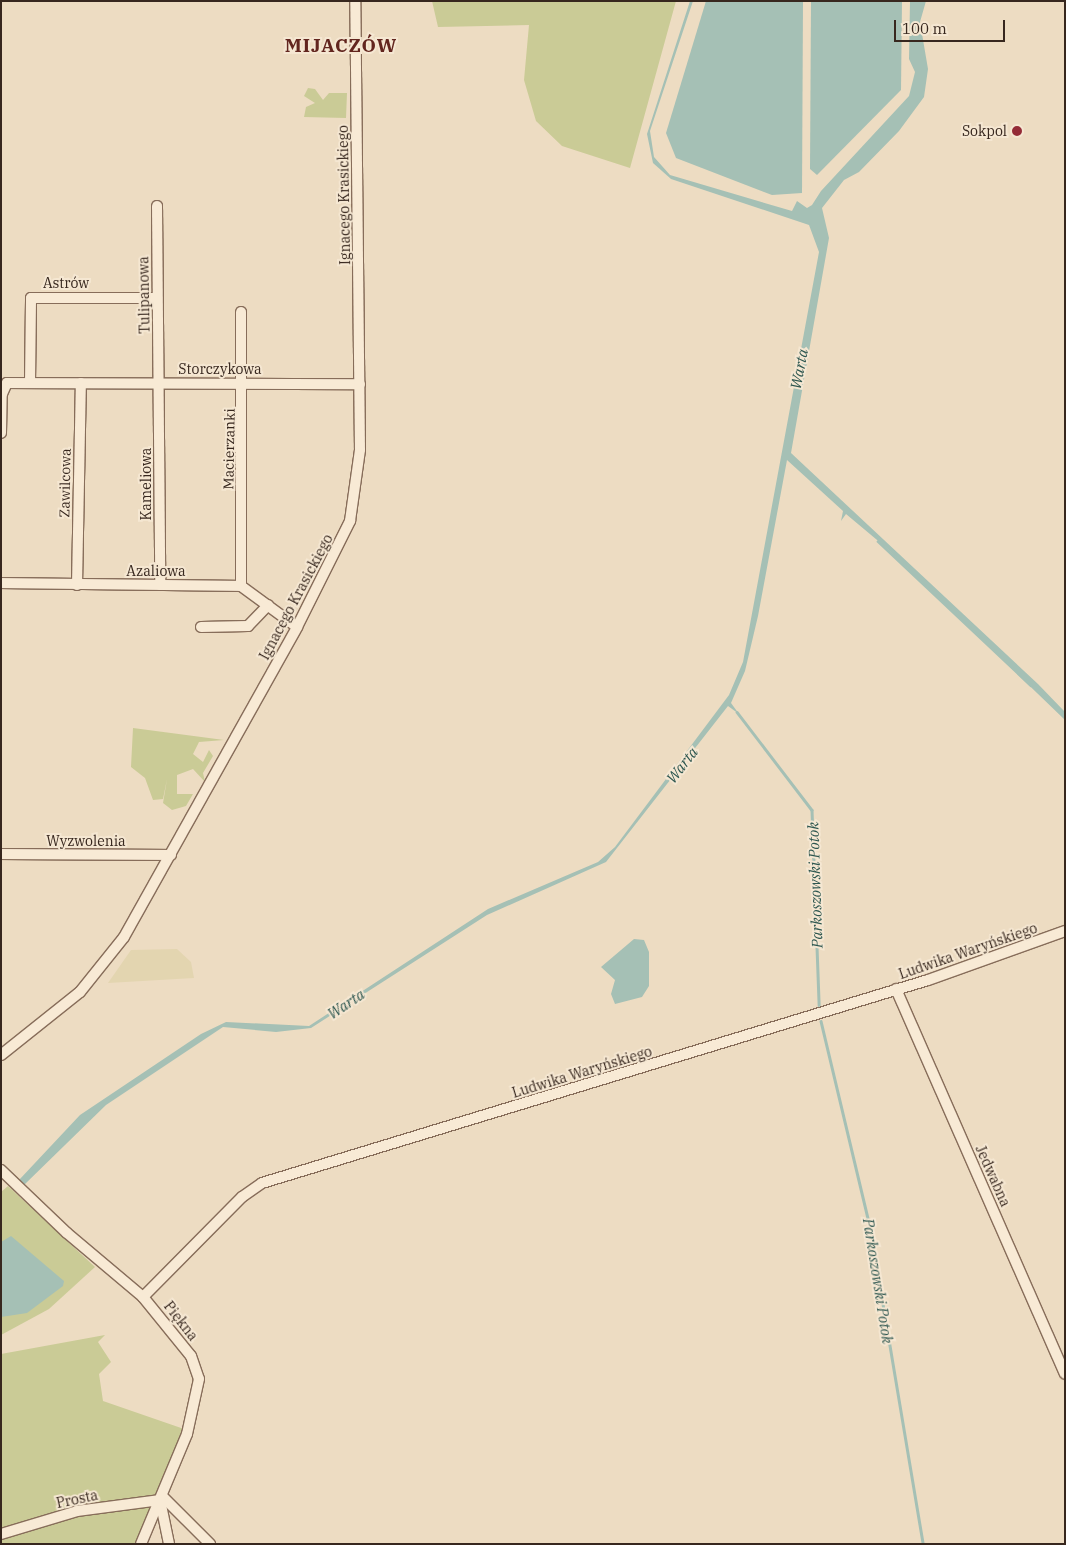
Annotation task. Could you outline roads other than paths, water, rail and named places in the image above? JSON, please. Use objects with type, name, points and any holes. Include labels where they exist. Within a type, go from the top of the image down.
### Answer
[{"type":"street","name":"Ignacego Krasickiego","points":[[1,1055],[95,976],[124,937],[297,627],[350,521],[360,473],[355,1]]},
{"type":"street","name":"Tulipanowa","points":[[157,206],[156,298],[160,383]]},
{"type":"street","name":"Astrów","points":[[30,383],[31,298],[156,298]]},
{"type":"street","name":"Macierzanki","points":[[241,312],[243,382],[241,586]]},
{"type":"street","name":"Storczykowa","points":[[2,394],[7,383],[243,382],[360,384]]},
{"type":"street","name":"Zawilcowa","points":[[77,585],[81,383]]},
{"type":"street","name":"Kameliowa","points":[[160,383],[160,585]]},
{"type":"street","points":[[1,433],[2,394]]},
{"type":"street","name":"Azaliowa","points":[[1,583],[241,586]]},
{"type":"street","points":[[241,586],[297,627]]},
{"type":"street","points":[[201,627],[248,626],[268,605]]},
{"type":"street","name":"Wyzwolenia","points":[[1,854],[170,855]]},
{"type":"street","name":"Ludwika Waryńskiego","points":[[143,1297],[242,1197],[262,1183],[896,990],[1065,931]]},
{"type":"street","name":"Jedwabna","points":[[896,990],[1065,1374]]},
{"type":"street","name":"Piękna","points":[[1,1170],[143,1297],[181,1338],[199,1379],[187,1434],[141,1544]]},
{"type":"street","points":[[161,1498],[169,1544]]},
{"type":"street","points":[[161,1498],[210,1544]]},
{"type":"street","name":"Prosta","points":[[1,1534],[77,1511],[161,1498]]},
{"type":"water","name":"Warta","points":[[690,1],[693,1],[650,131],[654,157],[670,175],[792,211],[797,201],[807,208],[812,205],[821,191],[909,96],[915,72],[909,59],[910,1],[926,1],[920,22],[928,69],[924,97],[899,131],[859,172],[844,180],[822,208],[829,238],[791,453],[1038,684],[1065,712],[1065,720],[889,550],[846,514],[841,521],[843,511],[787,460],[758,616],[745,671],[731,703],[739,714],[728,706],[606,862],[487,915],[311,1028],[276,1032],[223,1027],[106,1105],[24,1185],[19,1180],[80,1115],[201,1034],[226,1022],[309,1026],[488,909],[598,862],[615,847],[729,695],[743,662],[819,252],[809,225],[671,179],[653,163],[647,134]]},
{"type":"water","points":[[706,1],[803,1],[802,193],[772,195],[676,158],[666,133]]},
{"type":"water","points":[[811,1],[902,1],[901,90],[817,175],[810,169]]},
{"type":"water","points":[[634,939],[644,940],[649,952],[649,986],[642,997],[615,1004],[611,994],[615,980],[601,967]]},
{"type":"water","points":[[11,1236],[64,1281],[63,1286],[27,1313],[1,1317],[1,1242]]},
{"type":"waterway","points":[[878,541],[1031,685]]},
{"type":"waterway","name":"Parkoszowski Potok","points":[[737,712],[812,810],[819,1005]]},
{"type":"waterway","name":"Parkoszowski Potok","points":[[821,1021],[870,1226],[923,1544]]},
{"type":"place","name":"Sokpol","points":[[1017,131]]},
{"type":"district","name":"MIJACZÓW","points":[[341,46]]}]
